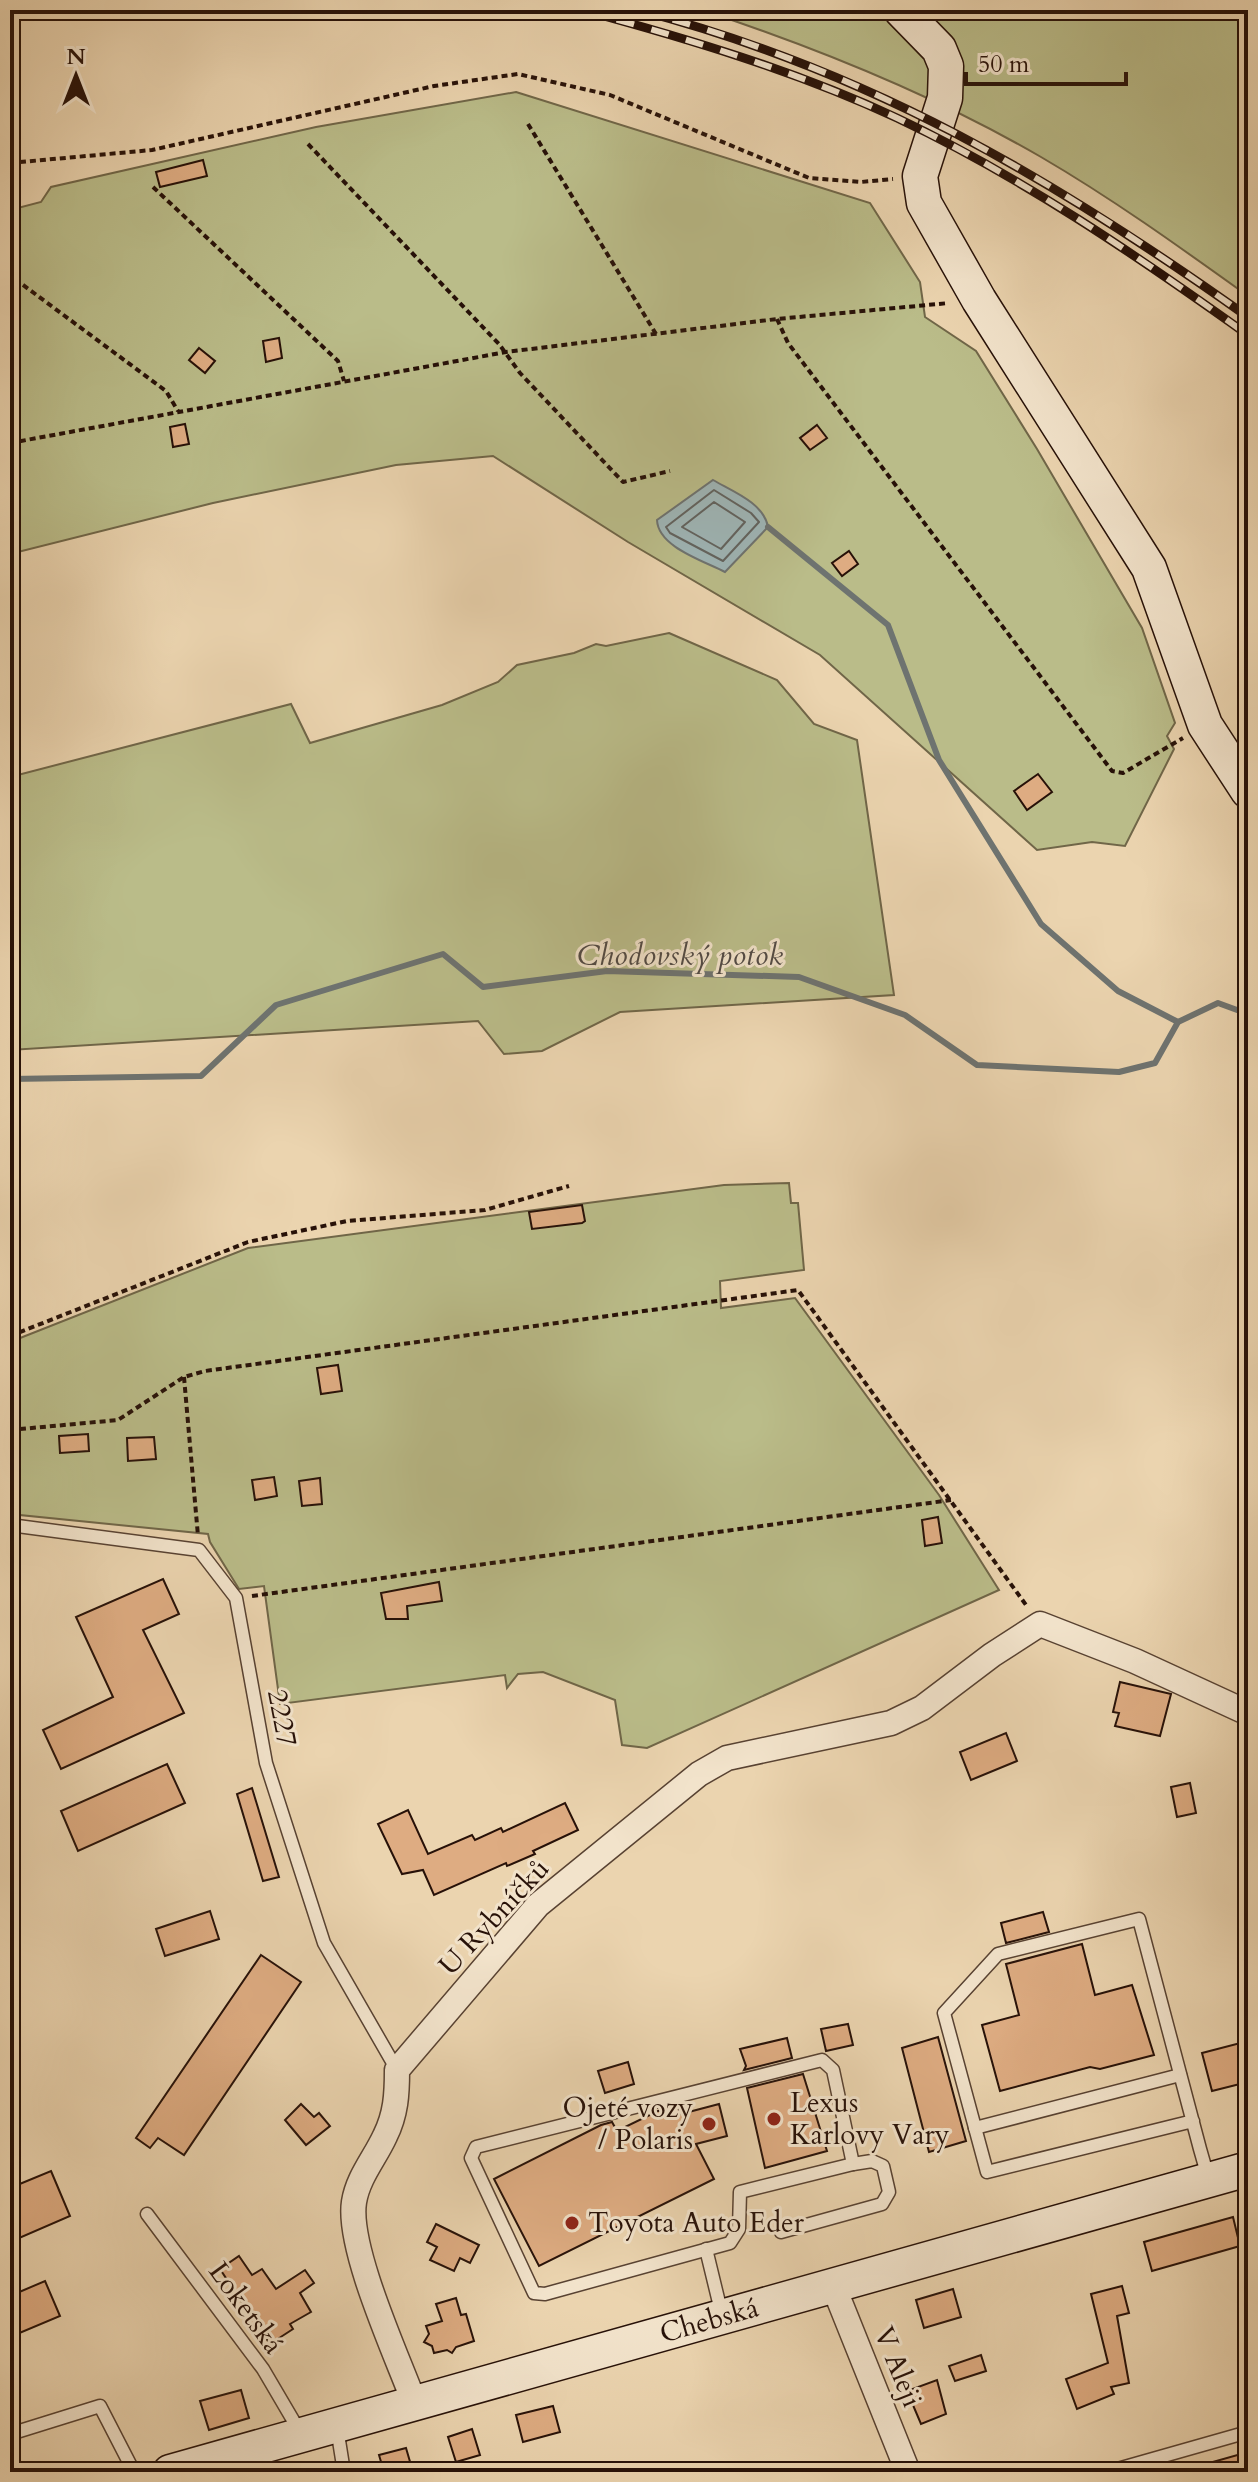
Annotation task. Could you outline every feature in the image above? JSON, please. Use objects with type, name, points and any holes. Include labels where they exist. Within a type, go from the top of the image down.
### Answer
[{"type":"street","points":[[901,10],[939,49],[946,66],[945,98],[920,176],[924,203],[979,300],[1149,568],[1205,725],[1248,791]]},
{"type":"street","points":[[1040,1624],[1135,1661],[1248,1713]]},
{"type":"street","name":"U Rybníčků","points":[[397,2070],[538,1905],[699,1774],[727,1758],[891,1723],[922,1708],[992,1655],[1040,1624]]},
{"type":"street","points":[[397,2070],[397,2105],[385,2138],[364,2171],[354,2204],[360,2253],[414,2402]]},
{"type":"street","name":"Chebská","points":[[170,2472],[1248,2169]]},
{"type":"street","name":"V Aleji","points":[[833,2285],[908,2472]]},
{"type":"lane","points":[[10,1525],[199,1550]]},
{"type":"lane","name":"2227","points":[[199,1550],[236,1598],[266,1763],[324,1943],[397,2070]]},
{"type":"lane","points":[[1193,2121],[987,2172],[944,2013],[998,1954],[1139,1919],[1193,2121],[1208,2180]]},
{"type":"lane","points":[[781,2232],[882,2204],[889,2192],[883,2166],[872,2161],[853,2164],[747,2188],[738,2197],[736,2237],[706,2249],[545,2294],[534,2293],[471,2158],[476,2147],[822,2060],[833,2070],[853,2164]]},
{"type":"lane","points":[[975,2128],[1180,2075]]},
{"type":"lane","name":"Loketská","points":[[147,2214],[263,2369],[302,2434]]},
{"type":"lane","points":[[706,2249],[722,2315]]},
{"type":"lane","points":[[10,2434],[100,2406],[134,2472]]},
{"type":"lane","points":[[337,2426],[344,2472]]},
{"type":"lane","points":[[1107,2472],[1248,2432]]},
{"type":"path","points":[[10,163],[152,150],[434,86],[518,74],[610,95],[809,178],[861,182],[920,176]]},
{"type":"path","points":[[528,124],[653,323],[656,334]]},
{"type":"path","points":[[308,144],[506,352],[520,373],[623,482],[670,471]]},
{"type":"path","points":[[153,187],[338,361],[344,381]]},
{"type":"path","points":[[15,279],[166,391],[178,411]]},
{"type":"path","points":[[10,443],[506,352],[777,319],[979,300]]},
{"type":"path","points":[[777,319],[788,343],[1112,771],[1123,773],[1205,725]]},
{"type":"path","points":[[10,1336],[248,1242],[347,1221],[485,1210],[569,1186]]},
{"type":"path","points":[[10,1430],[118,1420],[184,1377],[205,1371],[798,1290],[1040,1624]]},
{"type":"path","points":[[184,1377],[199,1550]]},
{"type":"path","points":[[236,1598],[951,1500]]},
{"type":"green space","points":[[702,10],[1248,10],[1248,296],[1094,190],[1001,134],[876,75]]},
{"type":"green space","points":[[516,92],[870,203],[920,282],[925,317],[976,351],[1142,628],[1175,723],[1167,736],[1174,749],[1125,846],[1092,842],[1037,850],[820,655],[628,542],[493,456],[396,465],[213,503],[10,554],[10,210],[41,202],[51,187],[316,127]]},
{"type":"green space","points":[[669,633],[777,680],[814,724],[857,740],[894,995],[620,1012],[542,1051],[504,1054],[478,1021],[10,1050],[10,777],[291,704],[310,743],[442,705],[498,682],[517,665],[574,653],[596,644],[606,646]]},
{"type":"green space","points":[[789,1183],[791,1203],[798,1203],[804,1270],[720,1281],[721,1308],[795,1298],[939,1495],[999,1590],[647,1748],[622,1745],[615,1700],[543,1672],[518,1674],[507,1688],[505,1675],[280,1704],[264,1586],[239,1589],[208,1534],[10,1514],[10,1342],[248,1248],[724,1185]]},
{"type":"water","points":[[713,480],[754,504],[768,527],[725,572],[673,545],[659,530],[657,520]]},
{"type":"building","points":[[203,160],[207,176],[160,187],[156,172]]},
{"type":"building","points":[[279,338],[282,358],[266,362],[263,341]]},
{"type":"building","points":[[199,348],[215,361],[205,373],[189,360]]},
{"type":"building","points":[[185,424],[189,444],[173,447],[170,427]]},
{"type":"building","points":[[817,425],[827,438],[810,450],[800,438]]},
{"type":"building","points":[[849,551],[858,564],[842,576],[832,563]]},
{"type":"building","points":[[1038,774],[1052,792],[1027,810],[1014,791]]},
{"type":"building","points":[[582,1205],[585,1221],[582,1223],[532,1229],[529,1212]]},
{"type":"building","points":[[338,1365],[342,1391],[321,1394],[317,1368]]},
{"type":"building","points":[[88,1434],[89,1451],[60,1453],[59,1436]]},
{"type":"building","points":[[154,1437],[156,1459],[128,1461],[127,1438]]},
{"type":"building","points":[[274,1477],[277,1496],[255,1500],[252,1480]]},
{"type":"building","points":[[320,1478],[322,1504],[302,1506],[299,1481]]},
{"type":"building","points":[[938,1517],[942,1543],[925,1546],[922,1520]]},
{"type":"building","points":[[163,1579],[179,1614],[143,1630],[184,1713],[61,1769],[43,1730],[113,1697],[76,1617]]},
{"type":"building","points":[[439,1582],[442,1601],[407,1606],[408,1619],[386,1619],[381,1593]]},
{"type":"building","points":[[1120,1682],[1171,1694],[1160,1736],[1115,1726],[1119,1713],[1113,1712]]},
{"type":"building","points":[[1006,1733],[1017,1761],[971,1780],[960,1752]]},
{"type":"building","points":[[167,1764],[185,1803],[78,1851],[61,1811]]},
{"type":"building","points":[[1190,1783],[1196,1813],[1177,1817],[1171,1787]]},
{"type":"building","points":[[252,1788],[279,1877],[263,1881],[237,1794]]},
{"type":"building","points":[[565,1803],[578,1830],[533,1851],[535,1854],[507,1866],[506,1863],[434,1895],[423,1870],[402,1874],[378,1824],[408,1810],[428,1854],[472,1835],[475,1840],[501,1828],[503,1832]]},
{"type":"building","points":[[210,1911],[219,1939],[165,1956],[156,1929]]},
{"type":"building","points":[[1043,1912],[1049,1932],[1006,1943],[1001,1923]]},
{"type":"building","points":[[1082,1944],[1095,1995],[1132,1985],[1154,2055],[1100,2069],[1090,2067],[1000,2091],[982,2025],[1019,2015],[1006,1964]]},
{"type":"building","points":[[261,1955],[301,1982],[184,2155],[158,2138],[150,2148],[136,2138]]},
{"type":"building","points":[[848,2024],[853,2045],[826,2051],[821,2029]]},
{"type":"building","points":[[938,2037],[966,2141],[929,2152],[902,2048]]},
{"type":"building","points":[[787,2038],[792,2058],[744,2070],[746,2066],[740,2049]]},
{"type":"building","points":[[1248,2041],[1248,2082],[1212,2091],[1202,2053]]},
{"type":"building","points":[[628,2062],[634,2084],[605,2093],[598,2071]]},
{"type":"building","name":"Lexus Karlovy Vary","points":[[803,2074],[827,2151],[765,2168],[747,2088]]},
{"type":"building","points":[[301,2104],[314,2117],[319,2113],[330,2126],[306,2145],[285,2120]]},
{"type":"building","name":"Toyota Auto Eder","points":[[719,2104],[727,2136],[696,2144],[714,2179],[539,2266],[494,2179],[601,2125],[612,2122],[617,2131],[658,2111],[677,2106],[681,2114]]},
{"type":"building","points":[[51,2171],[70,2216],[10,2242],[10,2188]]},
{"type":"building","points":[[1233,2217],[1240,2246],[1152,2271],[1144,2242]]},
{"type":"building","points":[[436,2224],[479,2245],[470,2263],[460,2258],[454,2271],[430,2260],[437,2247],[427,2242]]},
{"type":"building","points":[[239,2256],[252,2275],[262,2269],[276,2289],[305,2270],[314,2283],[300,2293],[311,2312],[290,2324],[293,2329],[270,2344],[261,2331],[256,2334],[246,2319],[251,2316],[220,2269]]},
{"type":"building","points":[[45,2281],[60,2316],[10,2337],[10,2296]]},
{"type":"building","points":[[1122,2286],[1129,2313],[1117,2316],[1129,2383],[1111,2387],[1114,2394],[1077,2409],[1066,2379],[1108,2363],[1091,2294]]},
{"type":"building","points":[[953,2289],[961,2317],[924,2328],[916,2300]]},
{"type":"building","points":[[456,2298],[461,2315],[466,2314],[474,2341],[456,2347],[452,2353],[447,2350],[434,2353],[432,2346],[424,2342],[429,2334],[426,2326],[442,2321],[436,2304]]},
{"type":"building","points":[[981,2355],[986,2371],[955,2381],[949,2366]]},
{"type":"building","points":[[937,2380],[946,2414],[921,2424],[907,2391]]},
{"type":"building","points":[[241,2390],[249,2418],[209,2430],[200,2401]]},
{"type":"building","points":[[553,2406],[560,2432],[523,2442],[516,2415]]},
{"type":"building","points":[[472,2429],[480,2455],[456,2462],[448,2437]]},
{"type":"building","points":[[406,2448],[413,2472],[384,2472],[379,2455]]},
{"type":"building","points":[[1248,2452],[1248,2472],[1196,2472],[1195,2467]]},
{"type":"waterway","points":[[768,527],[888,625],[939,760],[1041,924],[1118,991],[1178,1022]]},
{"type":"waterway","name":"Chodovský potok","points":[[10,1079],[201,1076],[276,1005],[443,954],[483,987],[607,971],[799,977],[905,1015],[977,1065],[1119,1072],[1155,1063],[1178,1022],[1218,1003],[1248,1014]]},
{"type":"railway","points":[[582,10],[742,57],[820,85],[897,118],[1033,191],[1248,335]]},
{"type":"railway","points":[[638,10],[723,35],[804,64],[958,135],[1104,219],[1248,317]]},
{"type":"place","name":"Lexus Karlovy Vary","points":[[774,2119]]},
{"type":"place","name":"Ojeté vozy / Polaris","points":[[709,2124]]},
{"type":"place","name":"Toyota Auto Eder","points":[[572,2223]]}]
